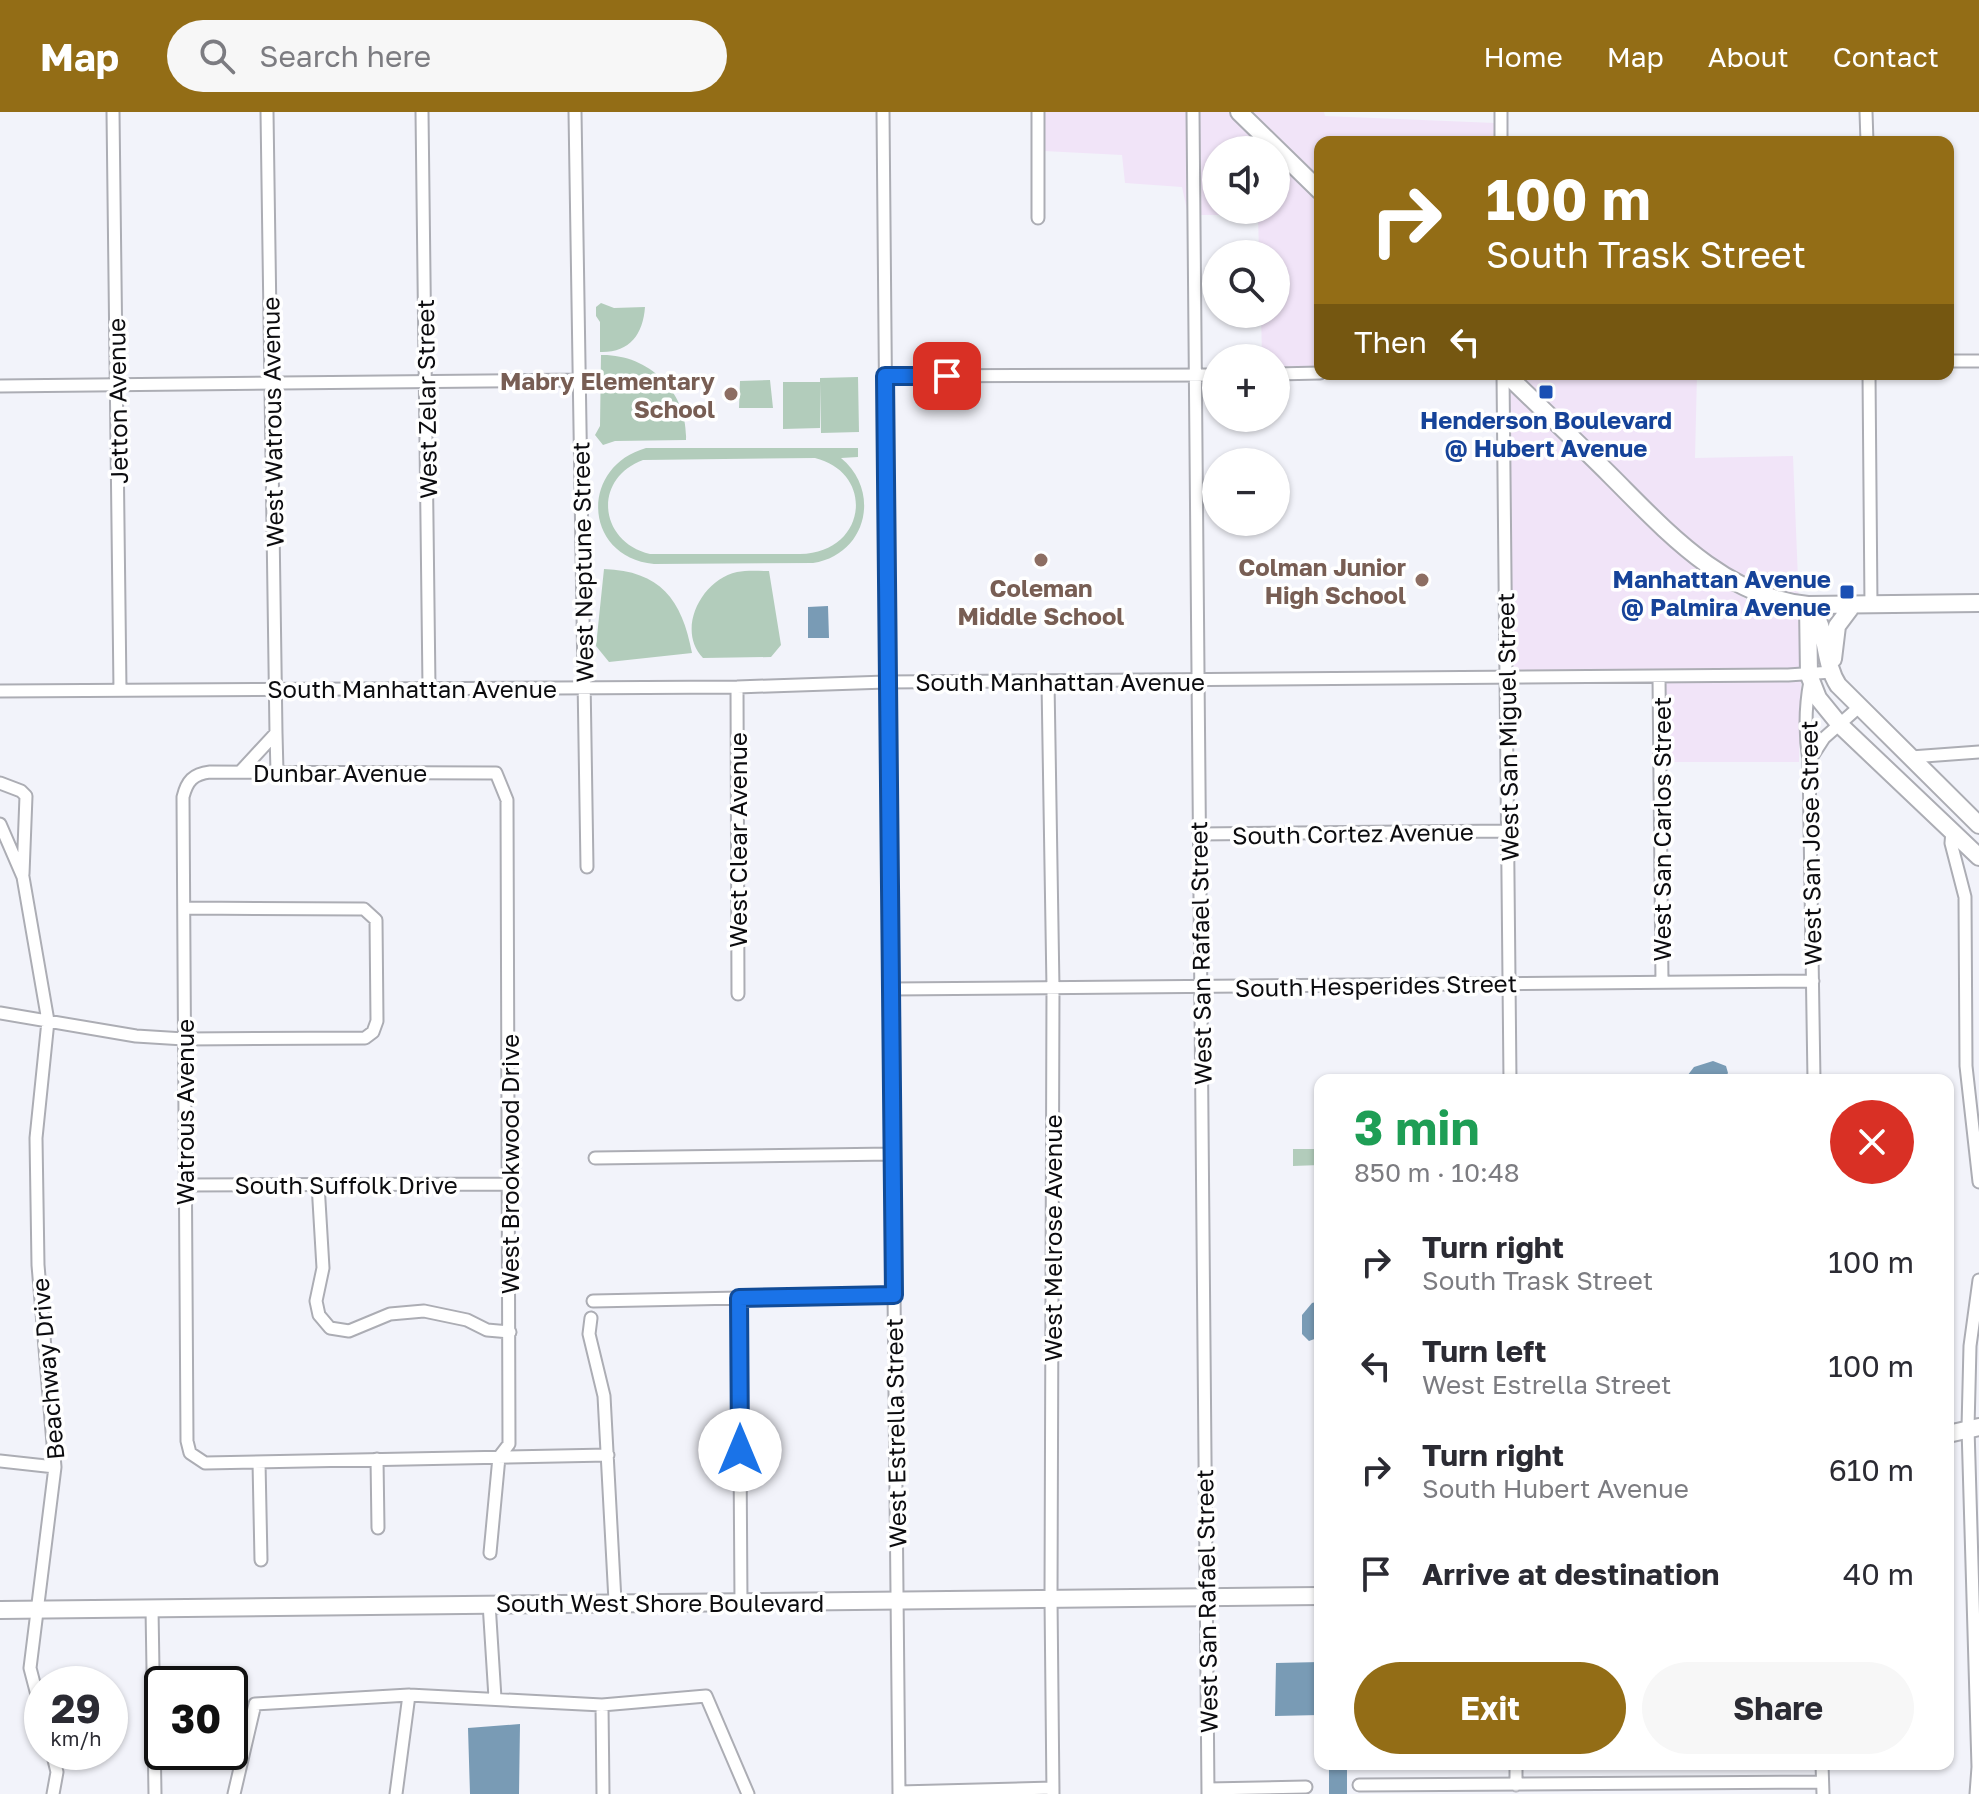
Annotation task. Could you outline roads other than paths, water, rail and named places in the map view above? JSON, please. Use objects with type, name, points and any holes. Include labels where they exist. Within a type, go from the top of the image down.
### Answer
[{"type":"street","name":"Jetton Avenue","points":[[113,112],[120,690]]},
{"type":"street","name":"West Watrous Avenue","points":[[267,112],[277,772]]},
{"type":"street","name":"West Zelar Street","points":[[422,112],[429,687]]},
{"type":"street","name":"West Neptune Street","points":[[575,112],[587,867]]},
{"type":"street","name":"West Estrella Street","points":[[883,112],[886,682],[892,989],[899,1793]]},
{"type":"street","points":[[1038,112],[1038,218]]},
{"type":"street","name":"West San Rafael Street","points":[[1193,112],[1208,1792]]},
{"type":"street","points":[[1239,112],[1314,185]]},
{"type":"street","points":[[1501,112],[1501,136]]},
{"type":"street","points":[[1866,112],[1867,136]]},
{"type":"street","points":[[1954,361],[1979,361]]},
{"type":"street","points":[[1290,374],[1314,373]]},
{"type":"street","points":[[885,376],[1202,375]]},
{"type":"street","points":[[0,386],[580,380]]},
{"type":"street","name":"West San Miguel Street","points":[[1505,380],[1510,1074]]},
{"type":"street","points":[[1511,380],[1691,553],[1755,592],[1808,605],[1979,603]]},
{"type":"street","points":[[1869,380],[1871,606]]},
{"type":"street","points":[[1808,605],[1819,620],[1838,685],[1974,820],[1952,831]]},
{"type":"street","name":"West San Jose Street","points":[[1808,605],[1807,723],[1814,1074]]},
{"type":"street","points":[[1832,672],[1837,626],[1852,606]]},
{"type":"street","name":"South Manhattan Avenue","points":[[0,691],[737,687],[886,682],[1809,678],[1832,672]]},
{"type":"street","name":"West San Carlos Street","points":[[1659,677],[1662,982]]},
{"type":"street","points":[[1809,678],[1818,698],[1840,725],[1979,857]]},
{"type":"street","name":"West Melrose Avenue","points":[[1048,682],[1053,988],[1053,1791]]},
{"type":"street","name":"West Clear Avenue","points":[[737,687],[738,994]]},
{"type":"street","points":[[1809,761],[1817,746],[1859,707]]},
{"type":"street","points":[[240,772],[276,733]]},
{"type":"street","points":[[1911,757],[1979,752]]},
{"type":"street","name":"Dunbar Avenue","points":[[187,784],[203,773],[496,773]]},
{"type":"street","name":"West Brookwood Drive","points":[[490,1553],[499,1457],[509,1444],[510,1332],[507,800],[496,773]]},
{"type":"street","points":[[0,783],[26,796],[23,877]]},
{"type":"street","name":"Watrous Avenue","points":[[187,784],[183,797],[187,1441],[190,1453],[205,1463],[259,1462]]},
{"type":"street","points":[[0,824],[23,877]]},
{"type":"street","name":"South Cortez Avenue","points":[[1199,834],[1507,831]]},
{"type":"street","points":[[1952,831],[1951,843],[1965,897],[1966,1066],[1979,1182]]},
{"type":"street","name":"Beachway Drive","points":[[23,877],[48,1021],[36,1138],[38,1265],[55,1467],[40,1609],[30,1666]]},
{"type":"street","points":[[0,1013],[136,1036],[184,1039],[365,1038],[373,1032],[377,1021],[376,920],[364,909],[186,908]]},
{"type":"street","name":"South Hesperides Street","points":[[892,989],[1813,981]]},
{"type":"street","points":[[595,1158],[893,1154]]},
{"type":"street","points":[[318,1184],[323,1268],[316,1301],[319,1315],[330,1328],[349,1331],[390,1314],[424,1311],[467,1320],[487,1330],[510,1332]]},
{"type":"street","name":"South Suffolk Drive","points":[[184,1185],[508,1184]]},
{"type":"street","points":[[1978,1791],[1974,1428],[1970,1346],[1979,1280]]},
{"type":"street","points":[[593,1301],[894,1295]]},
{"type":"street","points":[[739,1298],[741,1602]]},
{"type":"street","points":[[591,1318],[589,1334],[604,1396],[615,1601]]},
{"type":"street","points":[[1954,1433],[1974,1428]]},
{"type":"street","points":[[261,1560],[259,1462],[608,1455]]},
{"type":"street","points":[[377,1459],[378,1528]]},
{"type":"street","points":[[0,1461],[55,1467]]},
{"type":"street","name":"South West Shore Boulevard","points":[[0,1610],[615,1601],[1314,1596]]},
{"type":"street","points":[[489,1603],[495,1698]]},
{"type":"street","points":[[152,1608],[155,1794]]},
{"type":"street","points":[[396,1794],[409,1695]]},
{"type":"street","points":[[234,1794],[255,1704],[409,1695],[602,1705],[706,1696],[748,1794]]},
{"type":"street","points":[[602,1705],[603,1794]]},
{"type":"street","points":[[53,1794],[56,1770]]},
{"type":"street","points":[[1516,1770],[1516,1785]]},
{"type":"street","points":[[1359,1785],[1822,1788]]},
{"type":"street","points":[[1208,1792],[1306,1787]]},
{"type":"street","points":[[899,1793],[1053,1791]]},
{"type":"water","points":[[828,606],[829,638],[808,638],[808,607]]},
{"type":"water","points":[[1713,1061],[1726,1066],[1728,1073],[1689,1074],[1694,1067]]},
{"type":"water","points":[[1312,1303],[1314,1339],[1309,1341],[1302,1334],[1302,1315]]},
{"type":"water","points":[[1314,1662],[1314,1715],[1275,1716],[1276,1663]]},
{"type":"water","points":[[520,1724],[519,1794],[470,1794],[468,1728]]},
{"type":"water","points":[[1329,1770],[1347,1770],[1347,1794],[1329,1794]]},
{"type":"place","name":"Henderson Boulevard @ Hubert Avenue","points":[[1546,392]]},
{"type":"place","name":"Mabry Elementary School","points":[[731,394]]},
{"type":"place","name":"Coleman Middle School","points":[[1041,560]]},
{"type":"place","name":"Colman Junior High School","points":[[1422,580]]},
{"type":"place","name":"Manhattan Avenue @ Palmira Avenue","points":[[1847,592]]}]
